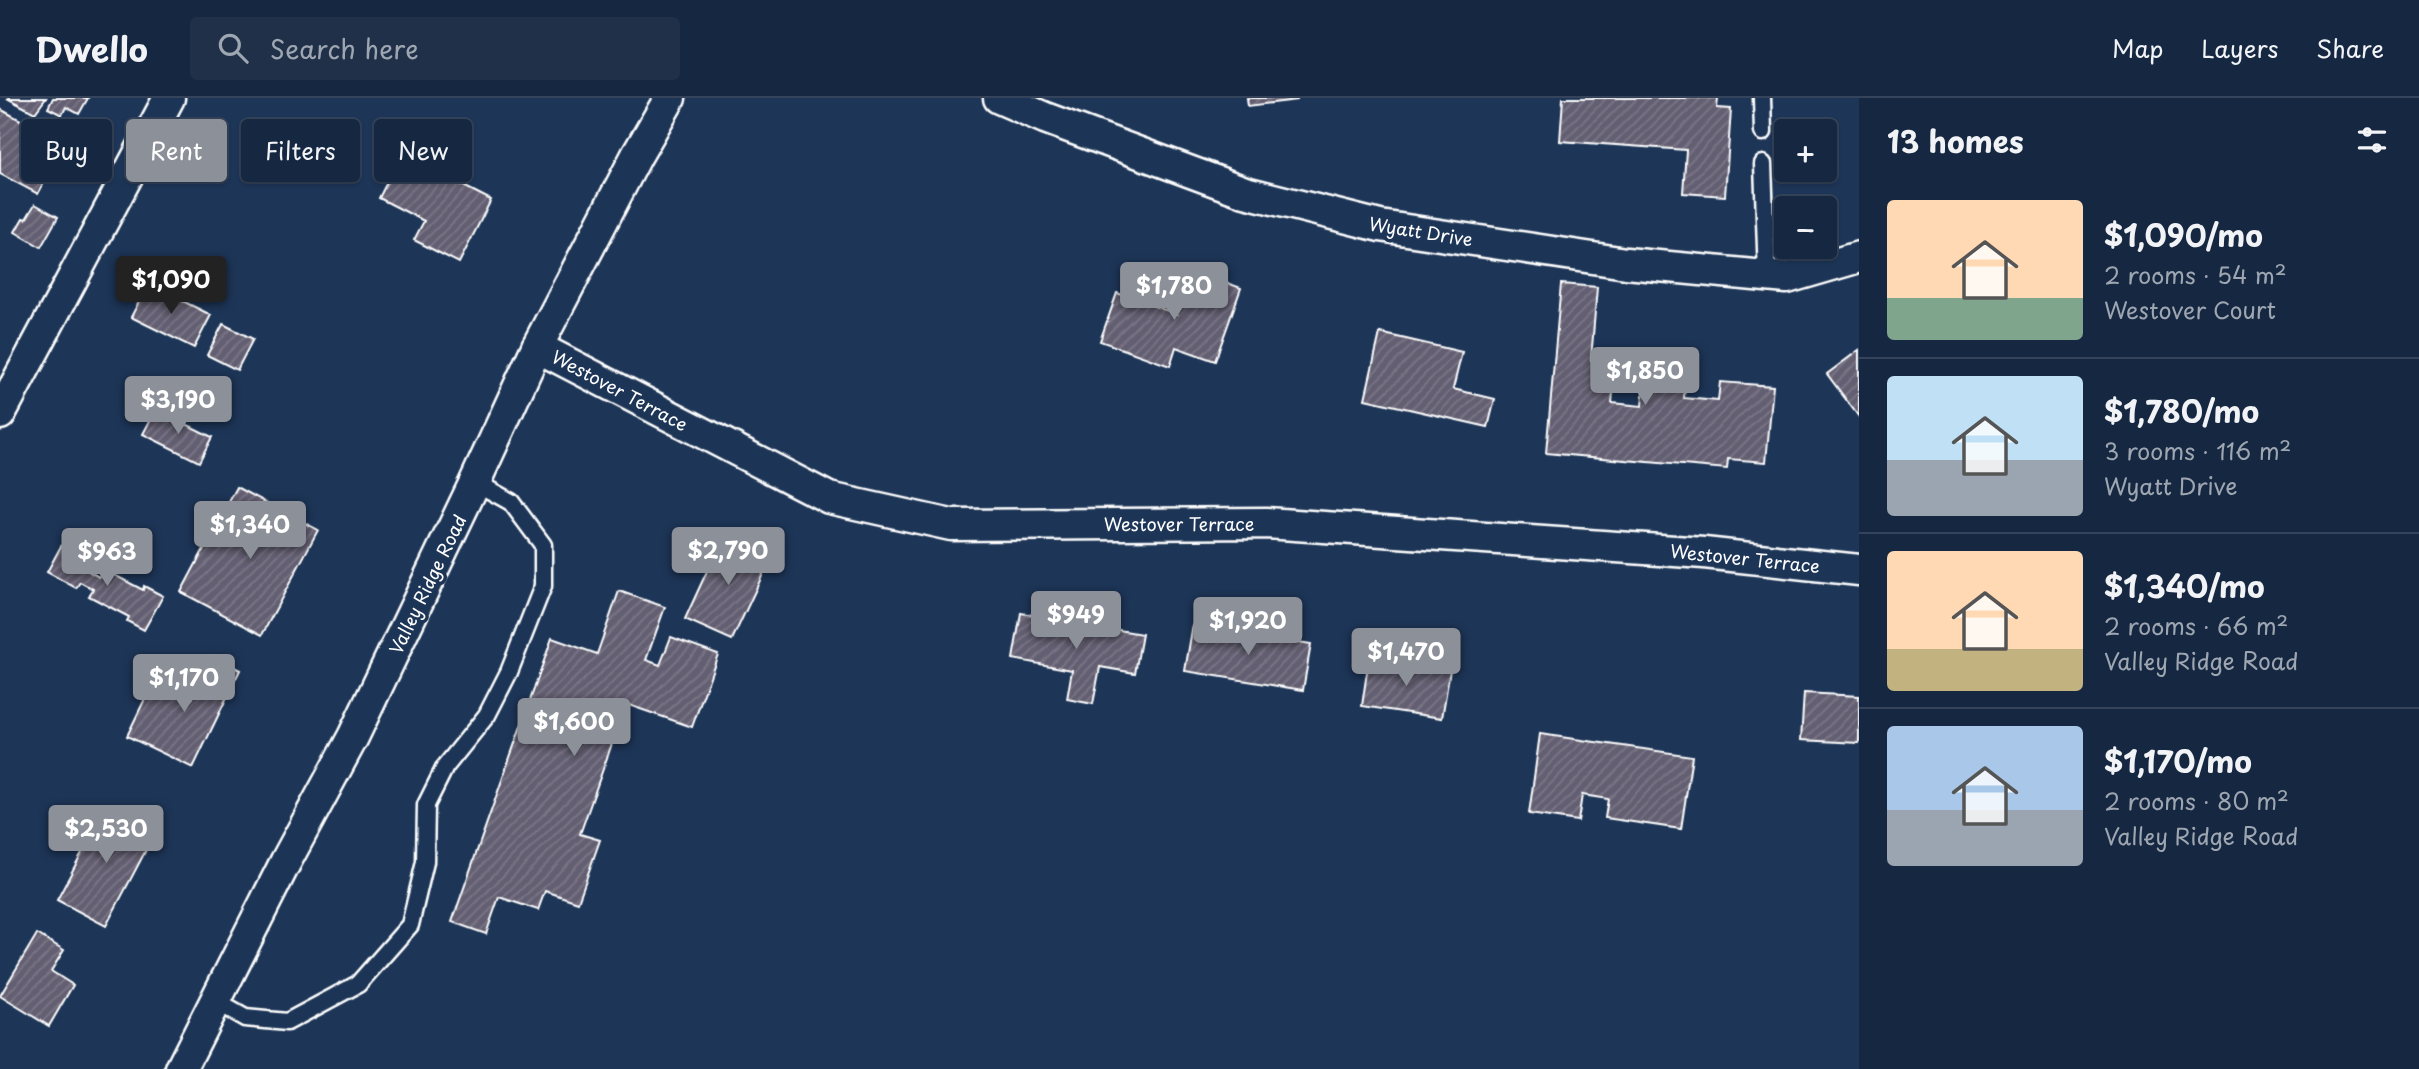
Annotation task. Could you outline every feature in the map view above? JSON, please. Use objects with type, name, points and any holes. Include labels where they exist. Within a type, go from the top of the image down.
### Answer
[{"type":"street","points":[[0,414],[169,98]]},
{"type":"street","name":"Valley Ridge Road","points":[[181,1069],[286,861],[354,737],[537,346],[637,155],[670,98]]},
{"type":"street","name":"Wyatt Drive","points":[[999,98],[1045,118],[1245,192],[1380,226],[1626,263],[1787,278],[1859,257]]},
{"type":"street","name":"Westover Terrace","points":[[537,346],[829,498],[951,525],[1266,523],[1704,553],[1859,570]]},
{"type":"lane","points":[[1762,98],[1763,132]]},
{"type":"lane","points":[[1763,164],[1768,276]]},
{"type":"lane","points":[[215,1001],[245,1018],[287,1022],[358,984],[410,925],[425,862],[426,805],[445,766],[487,715],[509,672],[543,586],[542,545],[510,502],[475,482]]},
{"type":"building","points":[[7,98],[46,98],[35,113]]},
{"type":"building","points":[[53,98],[88,98],[79,114],[66,107],[62,115],[48,108]]},
{"type":"building","points":[[1247,98],[1297,98],[1297,100],[1248,106]]},
{"type":"building","points":[[1563,98],[1718,98],[1717,108],[1731,109],[1725,196],[1683,193],[1686,150],[1560,141]]},
{"type":"building","points":[[0,109],[21,120],[21,182],[44,182],[38,194],[0,174]]},
{"type":"building","points":[[387,182],[456,182],[491,200],[459,263],[414,240],[424,221],[379,198]]},
{"type":"building","points":[[35,204],[58,217],[41,247],[15,232]]},
{"type":"building","points":[[1192,270],[1241,288],[1215,361],[1176,347],[1170,366],[1100,341],[1117,293],[1177,314]]},
{"type":"building","points":[[148,284],[211,315],[194,348],[131,317]]},
{"type":"building","points":[[1561,284],[1597,287],[1591,360],[1616,362],[1612,403],[1642,406],[1645,373],[1686,376],[1684,398],[1718,401],[1720,382],[1773,386],[1766,462],[1728,459],[1727,469],[1546,453]]},
{"type":"building","points":[[223,324],[253,339],[237,370],[207,355]]},
{"type":"building","points":[[1380,333],[1462,352],[1453,389],[1495,399],[1488,427],[1365,399]]},
{"type":"building","points":[[1859,350],[1859,417],[1827,374]]},
{"type":"building","points":[[156,409],[212,437],[199,462],[143,434]]},
{"type":"building","points":[[237,487],[318,530],[262,635],[181,592]]},
{"type":"building","points":[[724,534],[772,555],[732,640],[685,619]]},
{"type":"building","points":[[61,546],[91,562],[87,570],[99,577],[103,569],[143,590],[144,586],[163,596],[144,630],[127,621],[129,617],[89,596],[93,589],[80,582],[76,588],[47,572]]},
{"type":"building","points":[[619,591],[665,607],[646,660],[660,665],[671,637],[718,654],[692,727],[626,704],[580,834],[600,840],[578,902],[545,891],[538,910],[499,897],[486,934],[452,922],[552,638],[597,654]]},
{"type":"building","points":[[1021,613],[1142,634],[1135,673],[1100,667],[1093,704],[1067,699],[1072,670],[1013,659]]},
{"type":"building","points":[[1193,624],[1311,644],[1303,690],[1185,671]]},
{"type":"building","points":[[213,656],[240,670],[193,768],[127,736],[154,680],[192,699]]},
{"type":"building","points":[[1369,658],[1450,670],[1442,718],[1362,706]]},
{"type":"building","points":[[1804,693],[1859,696],[1859,743],[1801,740]]},
{"type":"building","points":[[1540,734],[1692,756],[1681,829],[1605,818],[1608,799],[1582,795],[1578,821],[1529,814]]},
{"type":"building","points":[[107,805],[156,831],[106,926],[57,900]]},
{"type":"building","points":[[37,934],[64,950],[51,971],[73,985],[49,1026],[0,996]]}]
